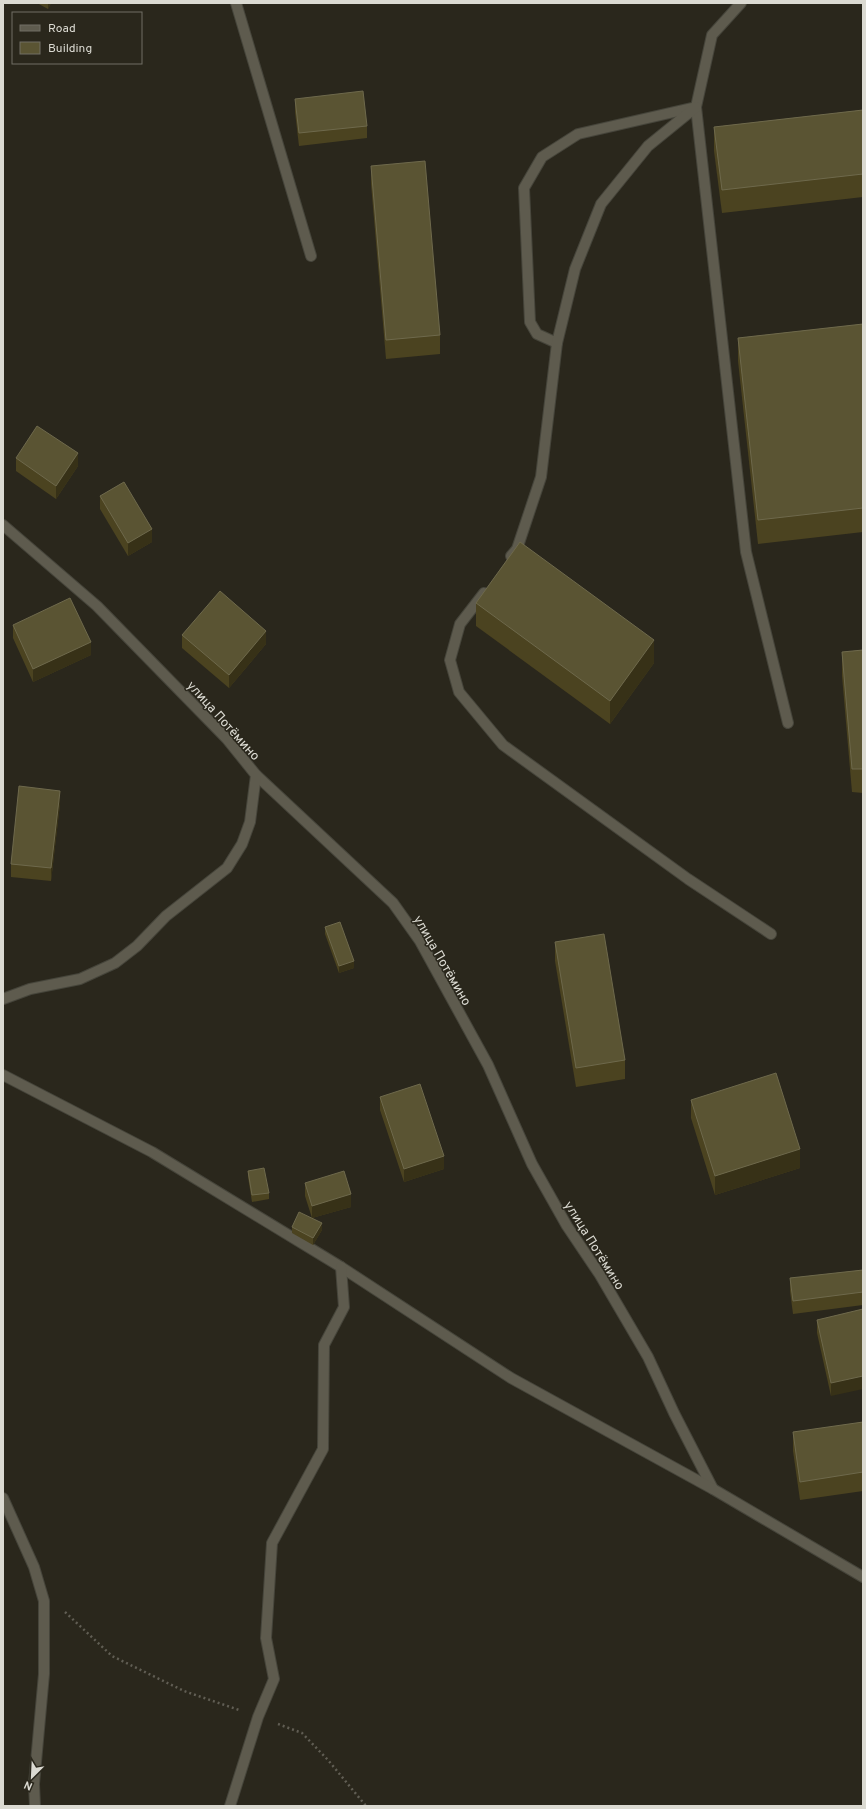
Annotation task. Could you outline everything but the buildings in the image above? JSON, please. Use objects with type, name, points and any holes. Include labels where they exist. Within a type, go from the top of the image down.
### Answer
[{"type":"street","points":[[236,3],[311,256]]},
{"type":"street","points":[[741,3],[712,35],[696,107],[746,552],[788,723]]},
{"type":"street","points":[[557,343],[537,334],[530,322],[524,188],[531,176],[542,158],[578,134],[696,107]]},
{"type":"street","points":[[503,568],[517,549],[541,476],[557,343],[575,269],[601,204],[648,146],[696,107]]},
{"type":"street","name":"улица Потёмино","points":[[3,525],[97,606],[227,739],[256,775],[393,903],[420,941],[488,1065],[532,1164],[567,1226],[600,1275],[648,1357],[674,1413],[713,1489]]},
{"type":"street","points":[[488,586],[460,624],[450,660],[459,692],[503,745],[688,879],[771,934]]},
{"type":"street","points":[[3,999],[30,989],[80,979],[115,963],[137,946],[166,916],[227,868],[242,844],[250,822],[256,775]]},
{"type":"street","points":[[3,1075],[152,1152],[341,1267],[511,1378],[713,1489],[863,1577]]},
{"type":"street","points":[[230,1806],[258,1716],[274,1679],[266,1638],[272,1544],[323,1449],[324,1345],[344,1307],[341,1267]]},
{"type":"street","points":[[3,1498],[34,1567],[44,1601],[44,1674],[34,1784],[35,1806]]},
{"type":"path","points":[[61,1609],[112,1656],[184,1691],[258,1716],[302,1733],[328,1760],[366,1806]]}]
